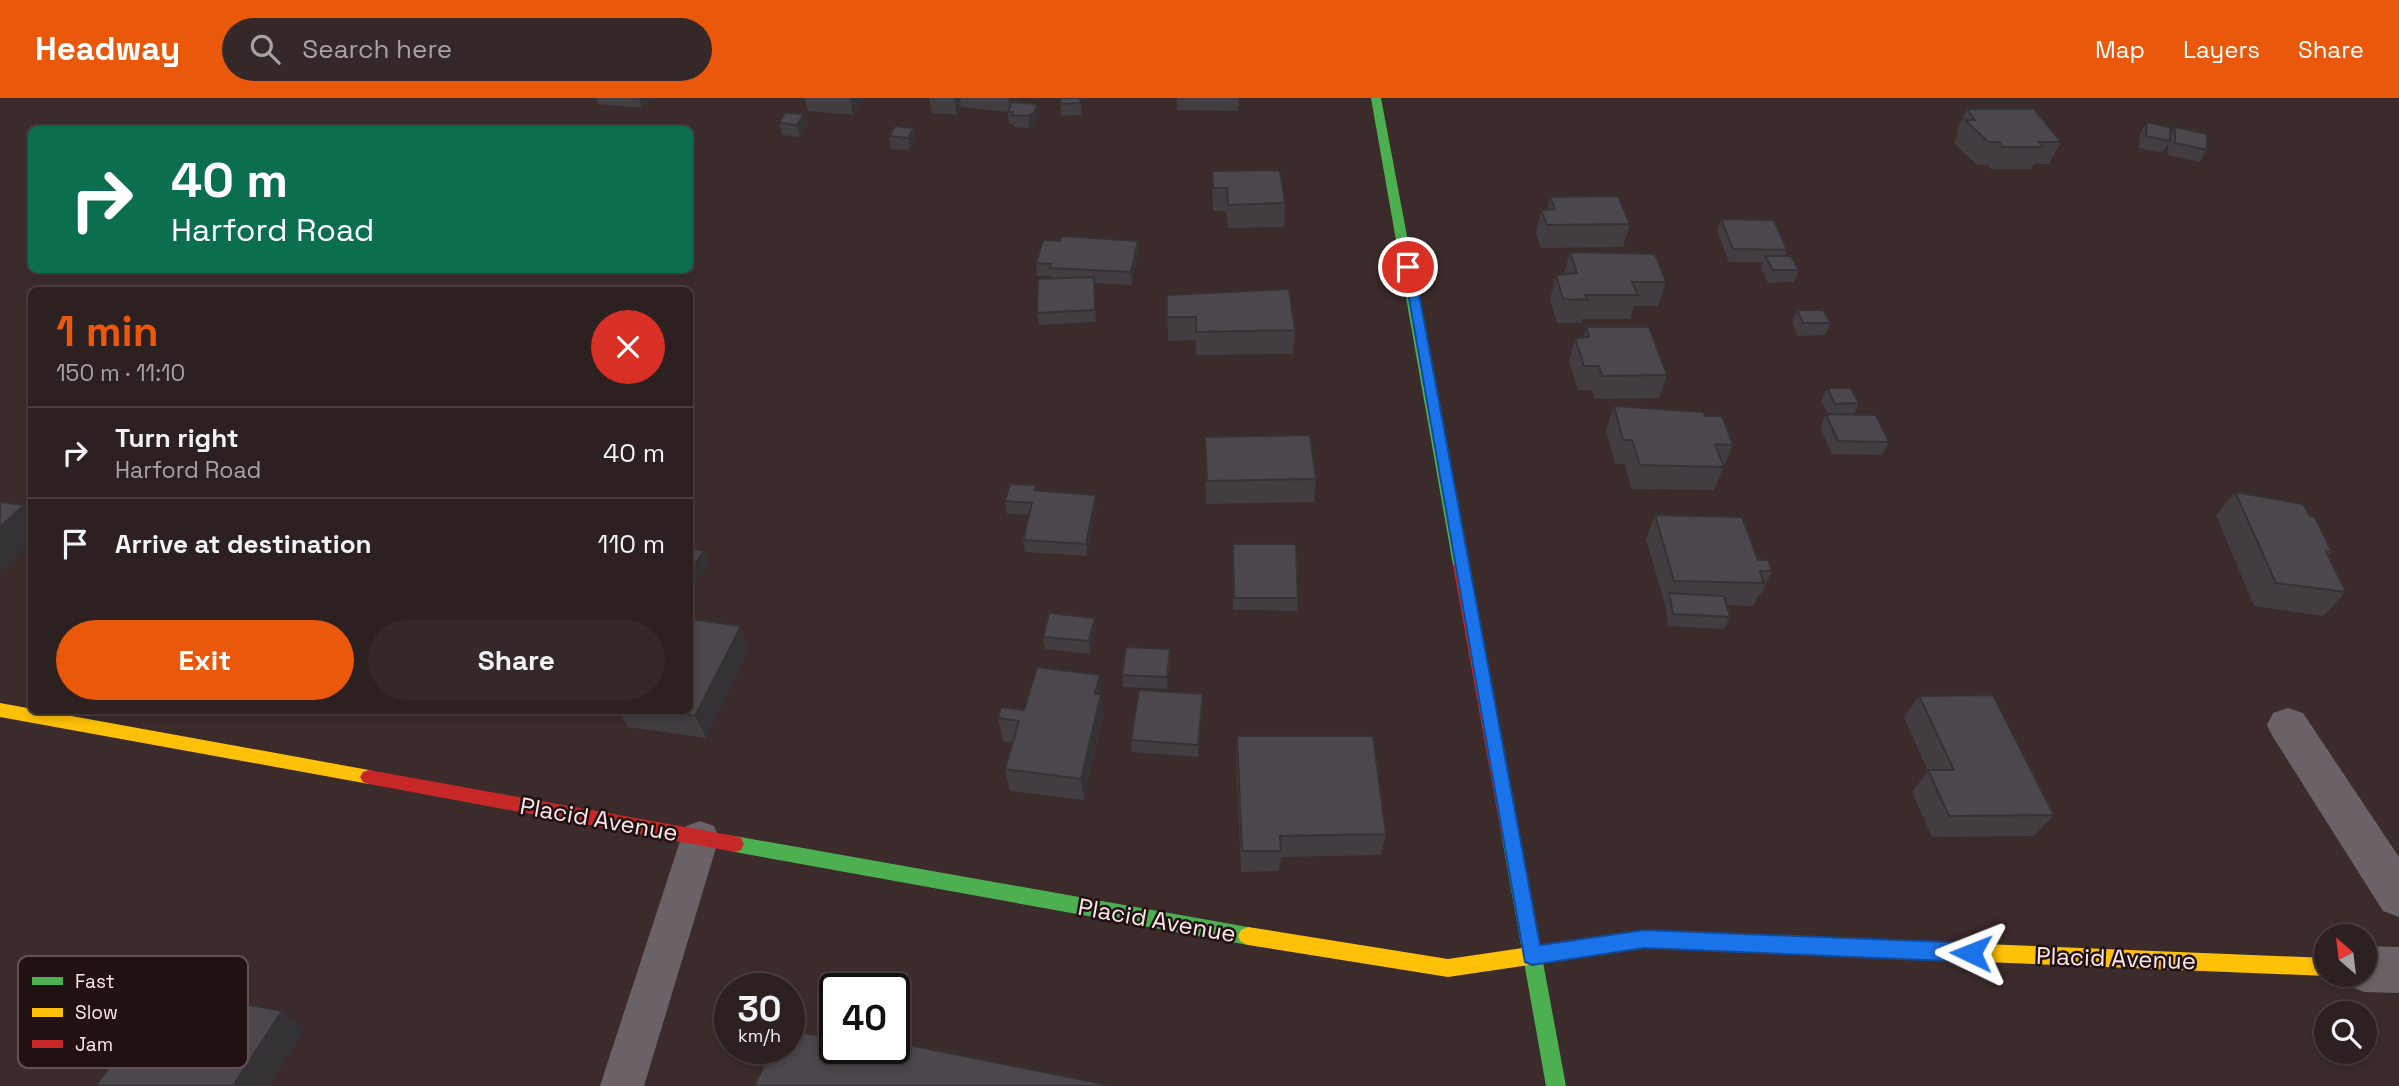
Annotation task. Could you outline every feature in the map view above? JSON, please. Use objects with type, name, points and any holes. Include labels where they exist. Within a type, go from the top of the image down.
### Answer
[{"type":"street","points":[[1376,98],[1556,1086]]},
{"type":"street","name":"Placid Avenue","points":[[0,710],[1180,925],[1448,968],[1644,939],[2314,967]]},
{"type":"street","points":[[2288,725],[2399,896]]},
{"type":"street","points":[[2377,969],[2399,970]]},
{"type":"lane","points":[[622,1086],[700,838]]},
{"type":"building","points":[[1061,98],[1080,98],[1081,103],[1060,104]]},
{"type":"building","points":[[1012,102],[1037,104],[1034,113],[1028,116],[1012,115],[1013,112],[1008,112]]},
{"type":"building","points":[[1967,109],[2034,109],[2061,142],[2039,142],[2043,147],[2003,147],[1999,142],[1988,142],[1965,120],[1975,120]]},
{"type":"building","points":[[785,113],[804,114],[797,125],[779,123]]},
{"type":"building","points":[[2147,122],[2170,127],[2170,141],[2146,136]]},
{"type":"building","points":[[895,126],[914,128],[908,138],[889,136]]},
{"type":"building","points":[[2175,127],[2207,134],[2207,150],[2175,143]]},
{"type":"building","points":[[1280,170],[1285,203],[1228,205],[1227,188],[1213,188],[1212,171]]},
{"type":"building","points":[[1618,196],[1630,224],[1547,225],[1541,210],[1555,209],[1550,197]]},
{"type":"building","points":[[1721,219],[1774,220],[1787,250],[1733,249]]},
{"type":"building","points":[[1062,236],[1138,241],[1131,272],[1050,268],[1051,264],[1036,263],[1043,240],[1060,241]]},
{"type":"building","points":[[1570,252],[1655,254],[1666,282],[1632,282],[1638,295],[1585,295],[1587,300],[1563,299],[1556,275],[1577,273]]},
{"type":"building","points":[[1765,256],[1791,256],[1799,270],[1773,270]]},
{"type":"building","points":[[1094,277],[1095,310],[1037,313],[1038,279]]},
{"type":"building","points":[[1289,289],[1295,330],[1196,332],[1196,317],[1167,317],[1167,295]]},
{"type":"building","points":[[1797,310],[1823,310],[1831,323],[1803,323]]},
{"type":"building","points":[[1586,327],[1649,327],[1667,375],[1602,376],[1599,366],[1584,366],[1575,338],[1589,337]]},
{"type":"building","points":[[1827,388],[1851,388],[1859,403],[1835,404]]},
{"type":"building","points":[[1614,406],[1704,412],[1705,416],[1722,416],[1733,445],[1715,444],[1724,467],[1640,465],[1632,440],[1623,440]]},
{"type":"building","points":[[1826,414],[1876,415],[1889,442],[1838,441]]},
{"type":"building","points":[[1310,435],[1316,479],[1207,481],[1205,437]]},
{"type":"building","points":[[1010,484],[1036,485],[1034,490],[1096,495],[1086,544],[1023,540],[1032,503],[1005,501]]},
{"type":"building","points":[[2235,492],[2303,504],[2310,516],[2315,517],[2332,552],[2326,551],[2346,592],[2276,583]]},
{"type":"building","points":[[0,502],[24,505],[0,527]]},
{"type":"building","points":[[1655,515],[1742,517],[1758,560],[1768,560],[1772,571],[1760,571],[1764,583],[1674,581]]},
{"type":"building","points":[[1233,544],[1296,544],[1298,598],[1234,598]]},
{"type":"building","points":[[693,549],[704,551],[693,567]]},
{"type":"building","points":[[1669,593],[1724,596],[1730,617],[1673,614]]},
{"type":"building","points":[[1049,613],[1095,618],[1089,641],[1043,637]]},
{"type":"building","points":[[693,619],[741,626],[695,716],[681,714],[693,714]]},
{"type":"building","points":[[1126,647],[1170,649],[1167,677],[1122,675]]},
{"type":"building","points":[[1037,667],[1100,675],[1095,694],[1101,694],[1081,779],[1005,769],[1019,721],[998,718],[1001,707],[1024,710]]},
{"type":"building","points":[[1139,690],[1203,694],[1198,745],[1131,740]]},
{"type":"building","points":[[1993,695],[2054,815],[1949,816],[1928,770],[1954,770],[1919,696]]},
{"type":"building","points":[[1237,736],[1373,736],[1386,834],[1280,836],[1281,851],[1242,851]]},
{"type":"building","points":[[248,1005],[282,1011],[248,1063]]},
{"type":"building","points":[[805,1033],[819,1036],[819,1064],[910,1064],[910,1045],[1113,1086],[754,1086],[765,1064],[805,1064]]},
{"type":"building","points":[[109,1068],[245,1068],[233,1086],[96,1086]]},
{"type":"traffic: fast","points":[[1376,98],[1461,565]]},
{"type":"traffic: fast","points":[[1511,838],[1556,1086]]},
{"type":"traffic: fast","points":[[735,844],[1248,936]]},
{"type":"traffic: fast","points":[[1598,946],[1644,939],[1885,949]]},
{"type":"traffic: slow","points":[[0,710],[369,777]]},
{"type":"traffic: slow","points":[[1248,936],[1448,968],[1598,946]]},
{"type":"traffic: slow","points":[[1885,949],[2314,967]]},
{"type":"traffic: jam","points":[[1461,565],[1511,838]]},
{"type":"traffic: jam","points":[[369,777],[735,844]]},
{"type":"route","points":[[1408,267],[1532,956],[1644,939],[1971,953]]}]
